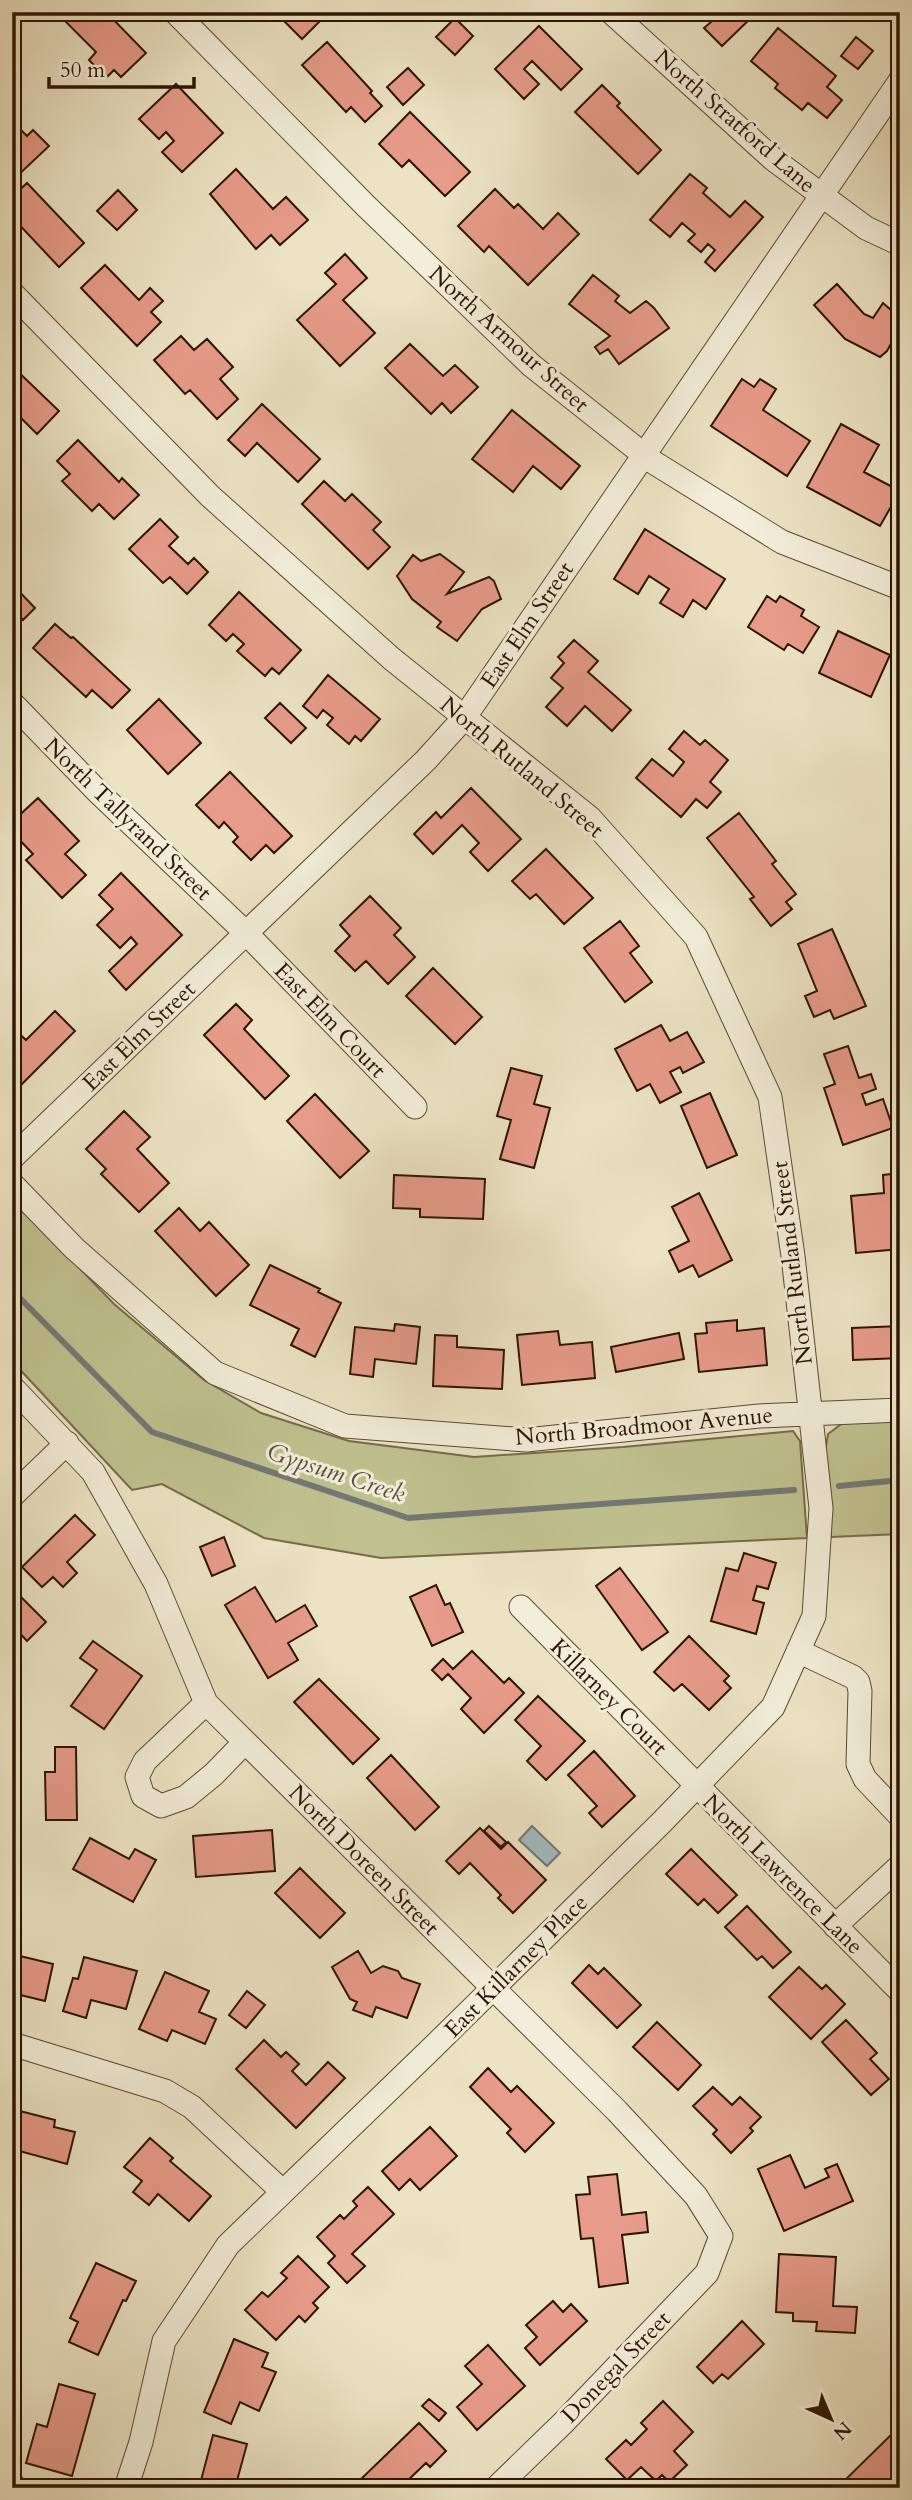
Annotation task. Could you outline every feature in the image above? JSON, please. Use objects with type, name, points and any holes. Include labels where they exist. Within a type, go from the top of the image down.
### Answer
[{"type":"street","name":"North Armour Street","points":[[175,12],[366,206],[531,365],[643,454],[782,542],[900,588]]},
{"type":"street","name":"North Stratford Lane","points":[[611,12],[773,159],[866,228],[900,244]]},
{"type":"street","name":"East Elm Street","points":[[12,1158],[426,760],[464,718],[900,81]]},
{"type":"street","name":"North Rutland Street","points":[[12,293],[210,496],[392,659],[590,818],[696,937],[770,1097],[793,1256],[809,1413]]},
{"type":"street","name":"North Tallyrand Street","points":[[12,703],[99,793],[246,933]]},
{"type":"street","name":"East Elm Court","points":[[246,933],[415,1107]]},
{"type":"street","name":"North Broadmoor Avenue","points":[[12,1184],[74,1248],[215,1373],[345,1426],[526,1440],[759,1416],[900,1410]]},
{"type":"street","points":[[12,1387],[67,1443],[12,1496]]},
{"type":"street","name":"East Killarney Place","points":[[126,2488],[141,2442],[164,2341],[228,2245],[493,1989],[773,1707],[814,1616],[821,1508],[809,1413]]},
{"type":"street","name":"North Doreen Street","points":[[67,1443],[93,1472],[156,1584],[206,1703],[617,2111],[696,2196],[721,2236]]},
{"type":"street","name":"Killarney Court","points":[[520,1608],[697,1786]]},
{"type":"street","points":[[798,1651],[853,1677],[858,1682],[858,1765],[865,1779],[900,1816]]},
{"type":"street","points":[[206,1703],[145,1761],[137,1777],[143,1796],[160,1806],[186,1797],[214,1774],[245,1742]]},
{"type":"street","name":"North Lawrence Lane","points":[[697,1786],[900,1991]]},
{"type":"street","points":[[835,1926],[900,1866]]},
{"type":"street","points":[[12,2045],[165,2091],[192,2108],[283,2192]]},
{"type":"street","name":"Donegal Street","points":[[496,2488],[563,2423],[707,2273],[721,2236]]},
{"type":"green space","points":[[12,1198],[114,1304],[204,1380],[261,1413],[349,1441],[474,1457],[623,1447],[793,1431],[800,1441],[807,1538],[381,1558],[264,1538],[162,1484],[132,1490],[12,1361]]},
{"type":"green space","points":[[900,1419],[900,1534],[831,1537],[825,1452],[828,1434],[844,1422]]},
{"type":"water","points":[[532,1826],[560,1853],[547,1866],[519,1840]]},
{"type":"building","points":[[65,12],[106,12],[146,53],[121,77],[114,70],[106,78],[89,60],[96,52],[61,17]]},
{"type":"building","points":[[275,12],[329,12],[302,39]]},
{"type":"building","points":[[457,12],[474,12],[465,21]]},
{"type":"building","points":[[702,12],[749,12],[753,16],[722,46],[704,28],[711,22]]},
{"type":"building","points":[[455,18],[473,36],[455,55],[436,37]]},
{"type":"building","points":[[539,26],[582,69],[561,90],[532,61],[524,69],[539,84],[524,99],[495,69]]},
{"type":"building","points":[[778,28],[836,76],[827,87],[842,100],[827,118],[808,103],[802,110],[775,88],[778,84],[751,61]]},
{"type":"building","points":[[856,37],[873,51],[858,69],[841,56]]},
{"type":"building","points":[[327,42],[372,91],[370,93],[382,106],[365,122],[351,107],[346,112],[302,65]]},
{"type":"building","points":[[408,68],[424,85],[403,105],[387,87]]},
{"type":"building","points":[[176,84],[223,133],[182,172],[162,152],[174,141],[166,132],[159,139],[139,119]]},
{"type":"building","points":[[602,85],[620,103],[617,106],[661,150],[638,174],[575,112]]},
{"type":"building","points":[[410,112],[470,172],[445,196],[409,160],[402,167],[379,144]]},
{"type":"building","points":[[12,121],[27,136],[33,130],[49,146],[12,181]]},
{"type":"building","points":[[236,169],[273,209],[286,197],[308,220],[280,245],[271,235],[256,249],[210,194]]},
{"type":"building","points":[[690,174],[707,188],[703,193],[730,217],[745,201],[763,217],[715,271],[705,262],[715,250],[708,244],[701,252],[688,241],[695,234],[682,223],[670,237],[650,220]]},
{"type":"building","points":[[27,183],[84,243],[59,267],[12,217],[12,197]]},
{"type":"building","points":[[495,189],[514,208],[518,204],[543,229],[558,213],[579,234],[528,285],[489,246],[484,252],[458,226]]},
{"type":"building","points":[[118,190],[137,210],[117,230],[97,211]]},
{"type":"building","points":[[345,254],[367,278],[343,300],[375,333],[340,366],[297,320],[336,284],[325,273]]},
{"type":"building","points":[[105,265],[139,300],[150,288],[163,301],[151,312],[161,322],[137,346],[81,288]]},
{"type":"building","points":[[593,275],[619,296],[615,301],[630,313],[646,301],[669,328],[619,364],[608,349],[600,354],[595,347],[610,336],[569,304]]},
{"type":"building","points":[[837,284],[864,314],[873,318],[883,303],[900,318],[900,327],[887,351],[880,357],[845,339],[814,305]]},
{"type":"building","points":[[181,336],[194,350],[207,339],[233,367],[220,379],[238,399],[217,419],[190,390],[185,394],[154,360]]},
{"type":"building","points":[[410,344],[443,376],[455,365],[478,387],[451,413],[442,403],[431,414],[385,368]]},
{"type":"building","points":[[12,366],[59,411],[37,434],[12,409]]},
{"type":"building","points":[[742,379],[754,387],[760,379],[776,389],[763,410],[810,441],[787,476],[711,426]]},
{"type":"building","points":[[262,404],[320,459],[298,482],[257,443],[245,456],[228,440]]},
{"type":"building","points":[[512,410],[580,466],[561,489],[533,466],[513,492],[472,459]]},
{"type":"building","points":[[841,424],[879,445],[864,472],[900,491],[880,526],[807,487]]},
{"type":"building","points":[[78,440],[119,482],[122,478],[139,495],[114,519],[99,504],[92,511],[62,481],[70,474],[57,461]]},
{"type":"building","points":[[324,481],[345,501],[352,494],[381,522],[373,530],[390,547],[368,569],[302,504]]},
{"type":"building","points":[[160,519],[178,537],[169,546],[188,564],[194,558],[208,572],[187,594],[170,577],[163,583],[129,549]]},
{"type":"building","points":[[645,529],[725,579],[706,609],[693,600],[683,617],[660,603],[669,589],[649,576],[638,594],[614,579]]},
{"type":"building","points":[[440,554],[464,572],[447,594],[489,577],[494,581],[501,599],[482,609],[457,641],[437,627],[441,622],[412,599],[397,576],[413,555],[421,561]]},
{"type":"building","points":[[12,584],[35,608],[23,620],[12,608]]},
{"type":"building","points":[[239,592],[301,650],[279,674],[272,668],[265,676],[237,651],[244,644],[233,634],[226,641],[209,625]]},
{"type":"building","points":[[767,596],[776,602],[780,596],[804,610],[801,616],[819,627],[803,653],[788,644],[784,650],[748,627]]},
{"type":"building","points":[[55,624],[73,637],[130,690],[112,708],[92,690],[86,697],[33,648]]},
{"type":"building","points":[[838,631],[890,655],[871,697],[819,673]]},
{"type":"building","points":[[574,640],[598,661],[588,672],[631,710],[612,731],[585,706],[567,726],[546,707],[563,688],[551,678],[564,663],[558,657]]},
{"type":"building","points":[[328,675],[380,719],[361,741],[355,736],[349,744],[327,725],[333,718],[323,710],[317,718],[303,706]]},
{"type":"building","points":[[159,699],[201,743],[168,774],[127,730]]},
{"type":"building","points":[[280,703],[306,728],[291,743],[265,718]]},
{"type":"building","points":[[684,731],[700,745],[705,740],[728,760],[710,782],[721,792],[707,808],[696,799],[681,817],[636,778],[652,759],[673,776],[684,762],[669,749]]},
{"type":"building","points":[[230,772],[292,836],[274,853],[266,845],[251,860],[233,842],[238,837],[224,822],[219,828],[196,805]]},
{"type":"building","points":[[471,788],[521,839],[488,871],[470,852],[479,843],[462,825],[433,854],[414,834],[436,812],[441,818]]},
{"type":"building","points":[[38,798],[79,841],[65,854],[86,875],[62,898],[26,860],[33,854],[12,832],[12,822]]},
{"type":"building","points":[[739,813],[776,861],[772,864],[796,894],[786,902],[792,909],[771,926],[750,899],[754,897],[707,838]]},
{"type":"building","points":[[546,849],[593,898],[564,924],[536,894],[530,899],[512,881]]},
{"type":"building","points":[[121,873],[182,935],[126,990],[109,971],[137,944],[131,937],[120,948],[97,925],[113,909],[99,895]]},
{"type":"building","points":[[370,896],[401,928],[394,935],[415,957],[388,984],[366,961],[355,971],[335,951],[350,936],[340,925]]},
{"type":"building","points":[[620,921],[639,946],[630,953],[652,982],[625,1002],[584,948]]},
{"type":"building","points":[[832,929],[866,1006],[834,1019],[830,1010],[814,1017],[805,996],[817,991],[798,944]]},
{"type":"building","points":[[433,968],[482,1017],[455,1044],[406,996]]},
{"type":"building","points":[[236,1004],[252,1020],[244,1029],[289,1076],[265,1099],[204,1035]]},
{"type":"building","points":[[55,1011],[75,1031],[20,1086],[12,1078],[12,1027],[26,1040]]},
{"type":"building","points":[[661,1025],[670,1041],[687,1032],[704,1062],[683,1073],[680,1067],[670,1072],[681,1092],[660,1103],[650,1084],[637,1091],[615,1049]]},
{"type":"building","points":[[848,1046],[859,1078],[871,1074],[876,1089],[862,1094],[866,1105],[883,1099],[893,1128],[843,1145],[824,1088],[835,1084],[824,1054]]},
{"type":"building","points":[[511,1068],[542,1076],[534,1104],[550,1108],[534,1168],[500,1159],[511,1120],[497,1116]]},
{"type":"building","points":[[710,1093],[737,1155],[707,1168],[681,1106]]},
{"type":"building","points":[[315,1094],[369,1151],[340,1178],[287,1121]]},
{"type":"building","points":[[124,1111],[150,1137],[137,1149],[169,1183],[139,1212],[101,1174],[106,1169],[86,1149]]},
{"type":"building","points":[[900,1173],[900,1249],[856,1253],[851,1196],[884,1193],[883,1175]]},
{"type":"building","points":[[394,1175],[485,1179],[483,1219],[420,1217],[420,1209],[393,1208]]},
{"type":"building","points":[[699,1193],[732,1260],[699,1277],[693,1265],[679,1272],[669,1251],[689,1241],[672,1207]]},
{"type":"building","points":[[179,1208],[200,1231],[209,1222],[249,1265],[216,1296],[155,1231]]},
{"type":"building","points":[[270,1265],[320,1289],[318,1292],[341,1303],[315,1357],[291,1345],[299,1329],[250,1305]]},
{"type":"building","points":[[737,1320],[737,1331],[764,1328],[767,1365],[699,1372],[695,1334],[707,1333],[706,1323]]},
{"type":"building","points":[[395,1324],[420,1327],[416,1364],[375,1359],[373,1377],[350,1374],[355,1327],[394,1331]]},
{"type":"building","points":[[900,1326],[900,1358],[853,1360],[852,1328]]},
{"type":"building","points":[[558,1331],[560,1345],[592,1342],[595,1378],[522,1385],[517,1335]]},
{"type":"building","points":[[679,1333],[684,1359],[616,1372],[611,1347]]},
{"type":"building","points":[[435,1335],[457,1336],[457,1347],[504,1350],[502,1389],[433,1386]]},
{"type":"building","points":[[75,1515],[95,1535],[67,1562],[77,1573],[63,1587],[53,1577],[42,1587],[22,1567]]},
{"type":"building","points":[[224,1537],[235,1566],[212,1576],[200,1547]]},
{"type":"building","points":[[744,1553],[776,1563],[768,1589],[757,1586],[753,1600],[764,1603],[756,1634],[711,1621],[726,1568],[738,1571]]},
{"type":"building","points":[[620,1568],[668,1632],[642,1650],[596,1586]]},
{"type":"building","points":[[436,1585],[445,1605],[450,1603],[463,1632],[432,1646],[410,1597]]},
{"type":"building","points":[[255,1587],[276,1622],[305,1605],[317,1626],[288,1643],[298,1660],[268,1678],[225,1605]]},
{"type":"building","points":[[12,1588],[46,1622],[27,1641],[16,1629],[12,1633]]},
{"type":"building","points":[[689,1636],[729,1676],[724,1681],[731,1688],[709,1710],[682,1684],[674,1691],[654,1672]]},
{"type":"building","points":[[93,1641],[142,1676],[104,1729],[71,1706],[97,1670],[80,1658]]},
{"type":"building","points":[[472,1651],[504,1683],[509,1678],[524,1693],[484,1733],[461,1709],[471,1698],[448,1674],[442,1680],[432,1670],[443,1659],[453,1669]]},
{"type":"building","points":[[319,1679],[379,1739],[353,1764],[294,1702]]},
{"type":"building","points":[[538,1696],[585,1741],[546,1780],[527,1761],[541,1746],[515,1720]]},
{"type":"building","points":[[55,1747],[76,1747],[77,1820],[46,1820],[45,1772],[55,1772]]},
{"type":"building","points":[[594,1751],[635,1796],[602,1827],[589,1813],[597,1806],[568,1775]]},
{"type":"building","points":[[391,1755],[439,1807],[415,1830],[367,1778]]},
{"type":"building","points":[[489,1826],[506,1842],[501,1847],[484,1831]]},
{"type":"building","points":[[480,1828],[501,1849],[508,1842],[546,1880],[513,1913],[498,1898],[501,1895],[470,1863],[459,1874],[446,1861]]},
{"type":"building","points":[[272,1830],[275,1871],[196,1877],[193,1836]]},
{"type":"building","points":[[90,1838],[129,1859],[135,1849],[156,1860],[133,1902],[73,1869]]},
{"type":"building","points":[[691,1849],[737,1895],[718,1913],[704,1899],[698,1905],[666,1874]]},
{"type":"building","points":[[300,1868],[345,1913],[320,1938],[275,1893]]},
{"type":"building","points":[[747,1906],[791,1952],[773,1968],[762,1956],[757,1960],[725,1927]]},
{"type":"building","points":[[358,1951],[371,1973],[383,1966],[398,1971],[402,1978],[420,1984],[407,2018],[376,2007],[372,2017],[353,2010],[357,2002],[350,1999],[332,1967]]},
{"type":"building","points":[[20,1956],[53,1964],[45,2001],[12,1993],[12,1964],[18,1965]]},
{"type":"building","points":[[84,1957],[137,1971],[126,2009],[91,2000],[86,2018],[63,2011],[73,1978],[78,1979]]},
{"type":"building","points":[[589,1965],[598,1974],[604,1968],[641,2005],[617,2028],[572,1983]]},
{"type":"building","points":[[799,1967],[822,1989],[826,1985],[845,2004],[811,2039],[769,1997]]},
{"type":"building","points":[[165,1972],[209,1991],[199,2012],[216,2019],[205,2044],[172,2030],[167,2041],[139,2029]]},
{"type":"building","points":[[247,1991],[265,2005],[246,2028],[229,2015]]},
{"type":"building","points":[[846,2020],[877,2053],[870,2059],[889,2079],[871,2095],[822,2042]]},
{"type":"building","points":[[657,2022],[701,2065],[678,2090],[633,2047]]},
{"type":"building","points":[[264,2040],[281,2057],[286,2052],[299,2064],[292,2071],[306,2085],[328,2062],[345,2078],[296,2128],[236,2069]]},
{"type":"building","points":[[488,2068],[511,2092],[517,2086],[554,2123],[525,2152],[507,2133],[511,2129],[470,2087]]},
{"type":"building","points":[[713,2087],[732,2105],[740,2097],[761,2117],[750,2128],[753,2131],[731,2153],[713,2134],[717,2130],[693,2106]]},
{"type":"building","points":[[12,2109],[55,2120],[54,2127],[75,2132],[67,2164],[12,2149]]},
{"type":"building","points":[[430,2127],[457,2156],[420,2190],[410,2179],[399,2190],[382,2171]]},
{"type":"building","points":[[150,2138],[173,2158],[170,2161],[211,2196],[189,2221],[158,2194],[149,2205],[133,2192],[142,2181],[124,2167]]},
{"type":"building","points":[[790,2155],[805,2188],[829,2177],[825,2169],[837,2164],[853,2201],[784,2231],[758,2169]]},
{"type":"building","points":[[617,2174],[622,2215],[646,2212],[648,2232],[622,2235],[628,2283],[599,2287],[593,2238],[581,2239],[576,2195],[590,2194],[588,2177]]},
{"type":"building","points":[[368,2187],[394,2214],[352,2254],[365,2266],[347,2283],[328,2263],[335,2256],[317,2237],[340,2215],[344,2219],[357,2206],[353,2201]]},
{"type":"building","points":[[779,2254],[836,2257],[833,2306],[857,2307],[855,2333],[816,2331],[817,2322],[793,2321],[793,2313],[776,2312]]},
{"type":"building","points":[[298,2256],[329,2287],[313,2303],[318,2308],[305,2322],[299,2316],[276,2340],[245,2310],[262,2292],[268,2297],[287,2278],[281,2273]]},
{"type":"building","points":[[96,2263],[136,2281],[126,2301],[123,2300],[98,2355],[69,2342],[78,2322],[70,2318]]},
{"type":"building","points":[[553,2301],[563,2312],[571,2304],[587,2321],[540,2365],[525,2348],[537,2337],[526,2325]]},
{"type":"building","points":[[742,2321],[764,2344],[728,2379],[722,2374],[713,2383],[697,2367]]},
{"type":"building","points":[[234,2339],[268,2353],[262,2367],[276,2372],[259,2411],[240,2402],[231,2424],[204,2412]]},
{"type":"building","points":[[488,2345],[525,2386],[477,2430],[457,2407],[482,2384],[465,2366]]},
{"type":"building","points":[[59,2384],[95,2394],[72,2476],[26,2463],[37,2424],[47,2427]]},
{"type":"building","points":[[429,2399],[446,2413],[439,2421],[422,2406]]},
{"type":"building","points":[[663,2401],[693,2432],[674,2451],[687,2465],[669,2482],[662,2475],[656,2481],[641,2467],[627,2480],[606,2459],[626,2440],[631,2445],[647,2429],[641,2423]]},
{"type":"building","points":[[419,2423],[446,2451],[430,2467],[426,2463],[403,2485],[405,2488],[367,2488],[360,2480]]},
{"type":"building","points":[[894,2432],[900,2438],[900,2480],[892,2488],[846,2488],[842,2483]]},
{"type":"building","points":[[213,2435],[247,2444],[235,2488],[199,2488]]},
{"type":"building","points":[[17,2473],[32,2488],[12,2488],[12,2478]]},
{"type":"waterway","name":"Gypsum Creek","points":[[12,1290],[152,1432],[408,1518],[794,1490]]},
{"type":"waterway","name":"Gypsum Creek","points":[[839,1486],[900,1480]]}]
